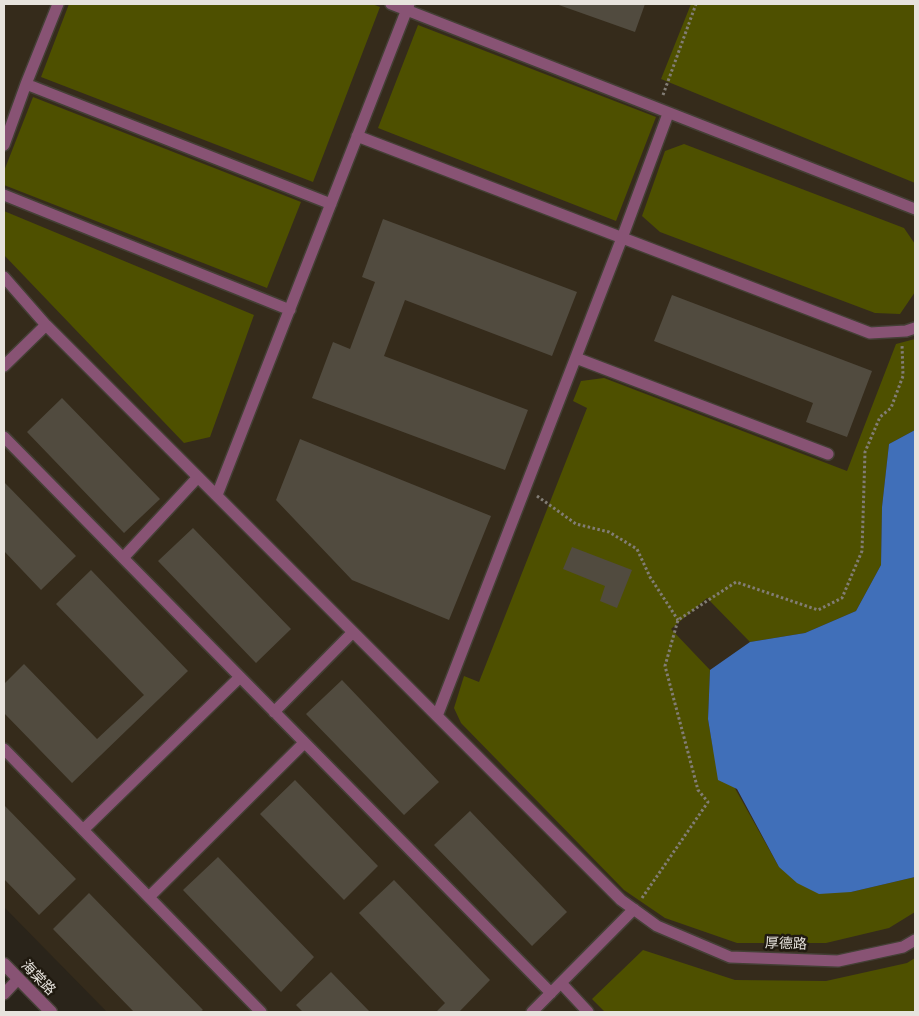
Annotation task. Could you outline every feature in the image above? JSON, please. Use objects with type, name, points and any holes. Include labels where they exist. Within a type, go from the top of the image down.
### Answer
[{"type":"street","name":"海棠路","points":[[4,964],[51,1012]]},
{"type":"lane","points":[[4,145],[58,4]]},
{"type":"lane","points":[[391,4],[408,7],[663,112],[915,209]]},
{"type":"lane","points":[[217,495],[408,7]]},
{"type":"lane","points":[[26,84],[330,204]]},
{"type":"lane","points":[[437,716],[622,238],[663,112]]},
{"type":"lane","points":[[357,136],[870,333],[902,331],[915,328]]},
{"type":"lane","points":[[4,195],[290,310]]},
{"type":"lane","name":"厚德路","points":[[4,277],[46,325],[621,900],[657,926],[730,957],[838,961],[903,947],[915,940]]},
{"type":"lane","points":[[4,366],[46,325]]},
{"type":"lane","points":[[576,358],[828,454]]},
{"type":"lane","points":[[4,437],[551,993]]},
{"type":"lane","points":[[123,558],[198,477]]},
{"type":"lane","points":[[274,712],[353,632]]},
{"type":"lane","points":[[83,830],[240,678]]},
{"type":"lane","points":[[149,897],[304,743]]},
{"type":"lane","points":[[4,749],[262,1012]]},
{"type":"lane","points":[[532,1012],[634,909]]},
{"type":"lane","points":[[4,994],[18,979]]},
{"type":"lane","points":[[561,983],[588,1012]]},
{"type":"path","points":[[663,112],[696,4]]},
{"type":"path","points":[[634,909],[708,802],[698,790],[665,666],[678,620],[736,582],[818,610],[842,598],[862,551],[865,452],[880,417],[890,408],[903,376],[902,331]]},
{"type":"path","points":[[526,488],[576,524],[609,532],[638,549],[650,577],[678,620]]},
{"type":"shaded area","points":[[4,4],[915,4],[915,1012],[107,1012],[4,907]]},
{"type":"shaded area","points":[[69,4],[372,4],[380,7],[313,182],[41,77]]},
{"type":"shaded area","points":[[691,4],[915,4],[915,183],[661,79]]},
{"type":"shaded area","points":[[418,25],[656,117],[616,221],[378,128]]},
{"type":"shaded area","points":[[33,97],[301,202],[267,288],[4,185],[4,171]]},
{"type":"shaded area","points":[[684,144],[904,228],[915,244],[915,292],[900,314],[875,313],[660,232],[642,216],[665,151]]},
{"type":"shaded area","points":[[4,211],[254,315],[210,437],[184,443],[4,255]]},
{"type":"shaded area","points":[[915,339],[915,430],[889,444],[882,507],[881,565],[856,611],[805,633],[750,642],[707,598],[671,629],[710,670],[708,719],[713,749],[779,867],[851,892],[915,877],[915,912],[889,928],[826,943],[737,943],[665,918],[624,890],[461,723],[454,708],[464,676],[479,682],[587,408],[573,401],[581,381],[604,378],[847,471],[896,344]]},
{"type":"shaded area","points":[[643,950],[735,980],[826,981],[907,963],[915,958],[915,1012],[605,1012],[592,999]]},
{"type":"water","points":[[915,430],[915,877],[851,892],[819,894],[797,883],[779,867],[737,789],[718,780],[708,719],[710,670],[750,642],[805,633],[856,611],[881,565],[882,507],[889,444]]},
{"type":"building","points":[[556,4],[645,4],[635,32]]},
{"type":"building","points":[[383,219],[577,292],[552,356],[405,300],[384,356],[528,410],[505,470],[312,398],[333,342],[350,349],[375,282],[362,277]]},
{"type":"building","points":[[672,295],[872,371],[847,437],[806,422],[813,403],[654,341]]},
{"type":"building","points":[[62,398],[160,499],[124,533],[27,432]]},
{"type":"building","points":[[300,439],[491,516],[449,620],[352,580],[276,500]]},
{"type":"building","points":[[4,482],[76,556],[41,590],[4,551]]},
{"type":"building","points":[[193,528],[291,629],[256,663],[158,561]]},
{"type":"building","points":[[572,547],[632,570],[617,608],[600,601],[605,586],[563,569]]},
{"type":"building","points":[[91,570],[188,671],[72,783],[4,713],[4,684],[24,664],[97,739],[144,695],[56,604]]},
{"type":"building","points":[[342,680],[439,782],[404,815],[306,714]]},
{"type":"building","points":[[295,780],[378,866],[344,900],[260,814]]},
{"type":"building","points":[[4,805],[76,879],[39,915],[4,879]]},
{"type":"building","points":[[470,811],[567,912],[532,946],[434,845]]},
{"type":"building","points":[[218,857],[314,957],[281,992],[183,890]]},
{"type":"building","points":[[394,880],[490,980],[459,1012],[436,1012],[445,1003],[359,913]]},
{"type":"building","points":[[89,893],[203,1010],[200,1012],[134,1012],[53,929]]},
{"type":"building","points":[[331,972],[370,1012],[303,1012],[296,1005]]}]
